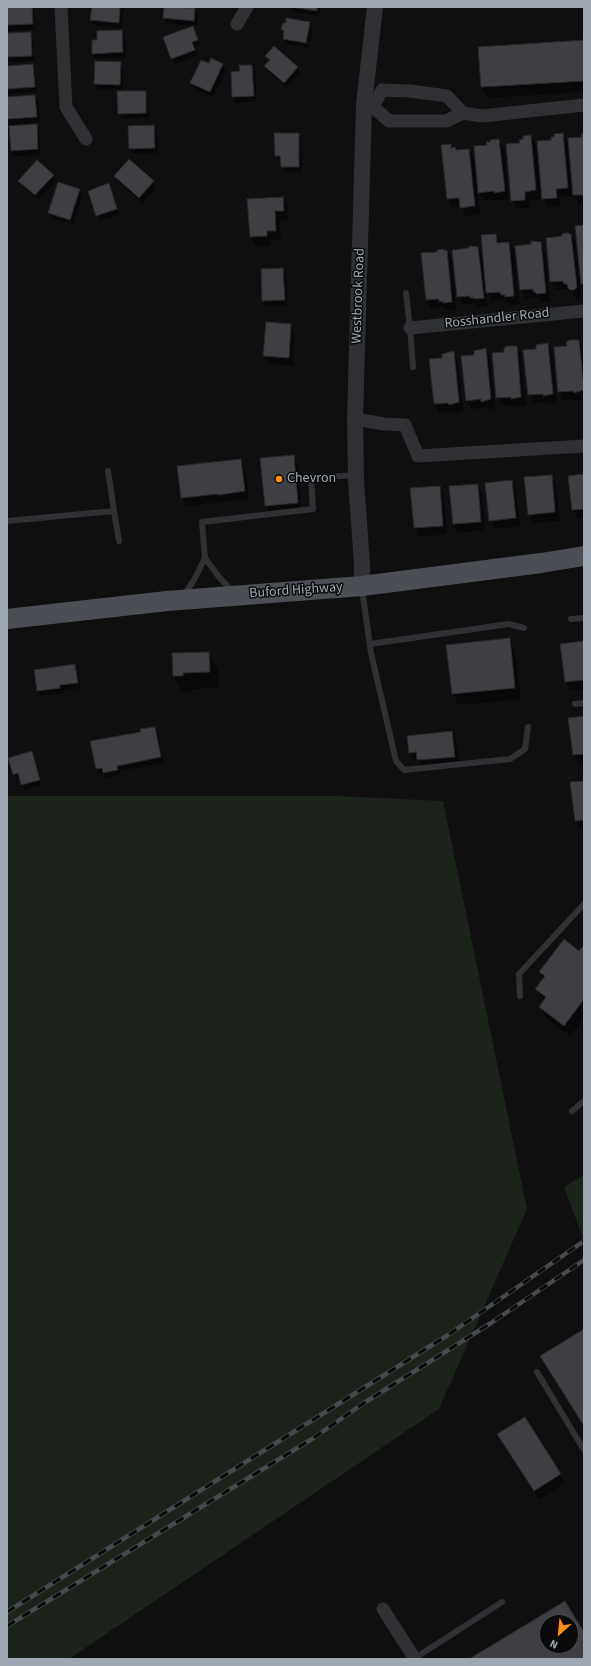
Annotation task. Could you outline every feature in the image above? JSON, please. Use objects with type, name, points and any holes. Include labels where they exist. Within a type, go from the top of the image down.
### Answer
[{"type":"main road","name":"Buford Highway","points":[[7,619],[181,600],[362,586],[584,556]]},
{"type":"street","points":[[61,7],[66,107],[86,139]]},
{"type":"street","points":[[237,24],[247,7]]},
{"type":"street","name":"Westbrook Road","points":[[362,586],[356,475],[355,419],[368,106],[376,7]]},
{"type":"street","points":[[463,113],[447,96],[410,91],[382,90],[368,106],[389,121],[446,121],[463,113],[482,116],[584,105]]},
{"type":"street","name":"Rosshandler Road","points":[[410,328],[584,311]]},
{"type":"street","points":[[355,419],[384,424],[405,425],[418,456],[584,446]]},
{"type":"street","points":[[383,1609],[415,1658]]},
{"type":"lane","points":[[406,293],[413,367]]},
{"type":"lane","points":[[108,471],[120,541]]},
{"type":"lane","points":[[181,600],[194,580],[205,558],[202,522],[313,509],[311,478],[356,475]]},
{"type":"lane","points":[[7,521],[114,511]]},
{"type":"lane","points":[[205,558],[235,596]]},
{"type":"lane","points":[[362,586],[370,644],[396,761],[404,770],[510,759],[525,749],[528,727]]},
{"type":"lane","points":[[572,619],[584,618]]},
{"type":"lane","points":[[370,644],[509,624],[524,628]]},
{"type":"lane","points":[[575,704],[584,703]]},
{"type":"lane","points":[[520,996],[519,974],[584,904]]},
{"type":"lane","points":[[572,1111],[584,1101]]},
{"type":"lane","points":[[537,1372],[584,1450]]},
{"type":"lane","points":[[415,1658],[502,1602]]},
{"type":"shaded area","points":[[7,796],[335,796],[443,801],[527,1209],[439,1409],[69,1659],[7,1659]]},
{"type":"shaded area","points":[[584,1175],[584,1241],[564,1187]]},
{"type":"building","points":[[7,7],[32,7],[33,24],[7,25]]},
{"type":"building","points":[[92,7],[120,7],[119,23],[90,20]]},
{"type":"building","points":[[164,7],[195,8],[194,21],[163,18]]},
{"type":"building","points":[[291,7],[317,7],[317,11]]},
{"type":"building","points":[[286,18],[310,22],[306,43],[283,39],[284,31],[281,29],[283,23],[286,23]]},
{"type":"building","points":[[193,26],[198,40],[192,42],[195,50],[171,59],[163,37]]},
{"type":"building","points":[[122,30],[123,52],[92,54],[92,40],[97,40],[97,31]]},
{"type":"building","points":[[31,32],[32,56],[7,57],[7,33]]},
{"type":"building","points":[[584,40],[584,81],[481,87],[478,47]]},
{"type":"building","points":[[274,46],[298,67],[284,83],[264,66],[270,60],[265,56]]},
{"type":"building","points":[[211,58],[223,64],[210,92],[190,83],[201,60],[209,63]]},
{"type":"building","points":[[95,61],[121,62],[120,85],[94,84]]},
{"type":"building","points":[[33,64],[35,87],[7,89],[7,66]]},
{"type":"building","points":[[239,65],[252,65],[254,96],[232,97],[231,72],[240,71]]},
{"type":"building","points":[[117,91],[146,91],[146,113],[118,114]]},
{"type":"building","points":[[35,95],[37,117],[7,119],[7,97]]},
{"type":"building","points":[[37,124],[38,149],[11,151],[9,126]]},
{"type":"building","points":[[154,125],[155,148],[129,149],[128,126]]},
{"type":"building","points":[[274,133],[299,133],[299,167],[281,167],[280,156],[275,156]]},
{"type":"building","points":[[563,133],[568,188],[556,189],[557,198],[542,199],[537,141],[551,140],[551,137],[554,137],[554,134]]},
{"type":"building","points":[[581,134],[584,134],[584,195],[573,195],[568,138],[582,137]]},
{"type":"building","points":[[531,135],[536,190],[525,192],[525,200],[511,201],[506,144],[520,143],[519,140],[523,139],[523,136]]},
{"type":"building","points":[[499,139],[505,191],[478,193],[474,146],[487,145],[486,142],[490,142],[490,140]]},
{"type":"building","points":[[451,144],[451,148],[455,147],[456,150],[469,149],[475,206],[460,208],[459,198],[447,199],[441,145]]},
{"type":"building","points":[[129,159],[154,181],[139,198],[114,176]]},
{"type":"building","points":[[37,160],[54,175],[35,195],[18,181]]},
{"type":"building","points":[[58,182],[80,189],[70,220],[48,213]]},
{"type":"building","points":[[109,183],[117,209],[96,216],[88,191]]},
{"type":"building","points":[[283,197],[284,211],[275,211],[276,231],[267,231],[267,236],[250,237],[247,199]]},
{"type":"building","points":[[584,225],[584,284],[581,284],[575,226]]},
{"type":"building","points":[[496,234],[497,243],[509,242],[514,296],[505,297],[505,295],[501,295],[500,292],[486,293],[481,235]]},
{"type":"building","points":[[562,234],[571,234],[577,287],[574,290],[570,290],[567,284],[564,284],[563,281],[550,282],[546,238],[562,236]]},
{"type":"building","points":[[531,241],[541,242],[546,293],[536,294],[536,292],[533,292],[533,289],[520,290],[515,246],[531,244]]},
{"type":"building","points":[[469,246],[478,247],[484,298],[474,299],[470,298],[470,296],[457,297],[452,250],[469,248]]},
{"type":"building","points":[[444,249],[444,251],[447,250],[452,302],[443,303],[443,301],[439,302],[439,299],[426,300],[421,253],[437,252],[437,250]]},
{"type":"building","points":[[283,268],[285,300],[262,301],[261,269]]},
{"type":"building","points":[[266,322],[291,324],[289,358],[263,356]]},
{"type":"building","points":[[570,340],[579,340],[584,390],[574,393],[573,391],[558,392],[554,347],[567,346],[566,342]]},
{"type":"building","points":[[548,343],[553,394],[543,396],[543,394],[528,395],[523,350],[536,349],[536,345]]},
{"type":"building","points":[[507,346],[517,346],[521,397],[511,399],[511,397],[496,398],[492,353],[504,352],[504,348]]},
{"type":"building","points":[[486,348],[491,399],[481,402],[481,399],[466,401],[461,356],[474,355],[474,351]]},
{"type":"building","points":[[454,351],[459,402],[449,405],[448,403],[434,404],[429,359],[442,358],[442,354]]},
{"type":"building","points":[[294,455],[298,503],[265,506],[260,458]]},
{"type":"building","points":[[241,459],[245,491],[181,498],[177,466]]},
{"type":"building","points":[[584,474],[584,509],[572,510],[568,476]]},
{"type":"building","points":[[552,475],[555,512],[528,515],[524,477]]},
{"type":"building","points":[[512,480],[516,518],[489,521],[485,483]]},
{"type":"building","points":[[478,484],[481,522],[453,524],[449,486]]},
{"type":"building","points":[[440,486],[443,526],[414,528],[410,488]]},
{"type":"building","points":[[510,638],[515,688],[452,694],[446,645]]},
{"type":"building","points":[[584,641],[584,680],[565,682],[560,644]]},
{"type":"building","points":[[209,652],[210,672],[183,673],[183,676],[173,676],[172,653]]},
{"type":"building","points":[[75,664],[78,683],[60,685],[60,688],[37,691],[34,670]]},
{"type":"building","points":[[584,716],[584,754],[573,755],[568,718]]},
{"type":"building","points":[[155,727],[161,757],[117,766],[118,770],[103,773],[102,768],[96,769],[90,741],[141,732],[140,729]]},
{"type":"building","points":[[452,731],[455,757],[417,760],[416,752],[409,753],[407,736]]},
{"type":"building","points":[[32,751],[40,780],[21,785],[18,773],[13,775],[8,758]]},
{"type":"building","points":[[584,781],[584,820],[575,821],[570,782]]},
{"type":"building","points":[[564,939],[579,951],[584,945],[584,999],[564,1026],[539,1007],[546,997],[535,989],[545,976],[539,972]]},
{"type":"building","points":[[584,1329],[584,1426],[540,1356]]},
{"type":"building","points":[[525,1417],[561,1474],[534,1491],[497,1434]]},
{"type":"building","points":[[565,1601],[573,1614],[543,1614]]},
{"type":"building","points":[[539,1617],[539,1654],[579,1654],[579,1624],[584,1632],[584,1659],[469,1659]]},
{"type":"railway","points":[[7,1612],[448,1335],[584,1241]]},
{"type":"railway","points":[[7,1626],[312,1439],[364,1403],[491,1323],[584,1260]]},
{"type":"place","name":"Chevron","points":[[279,479]]}]
